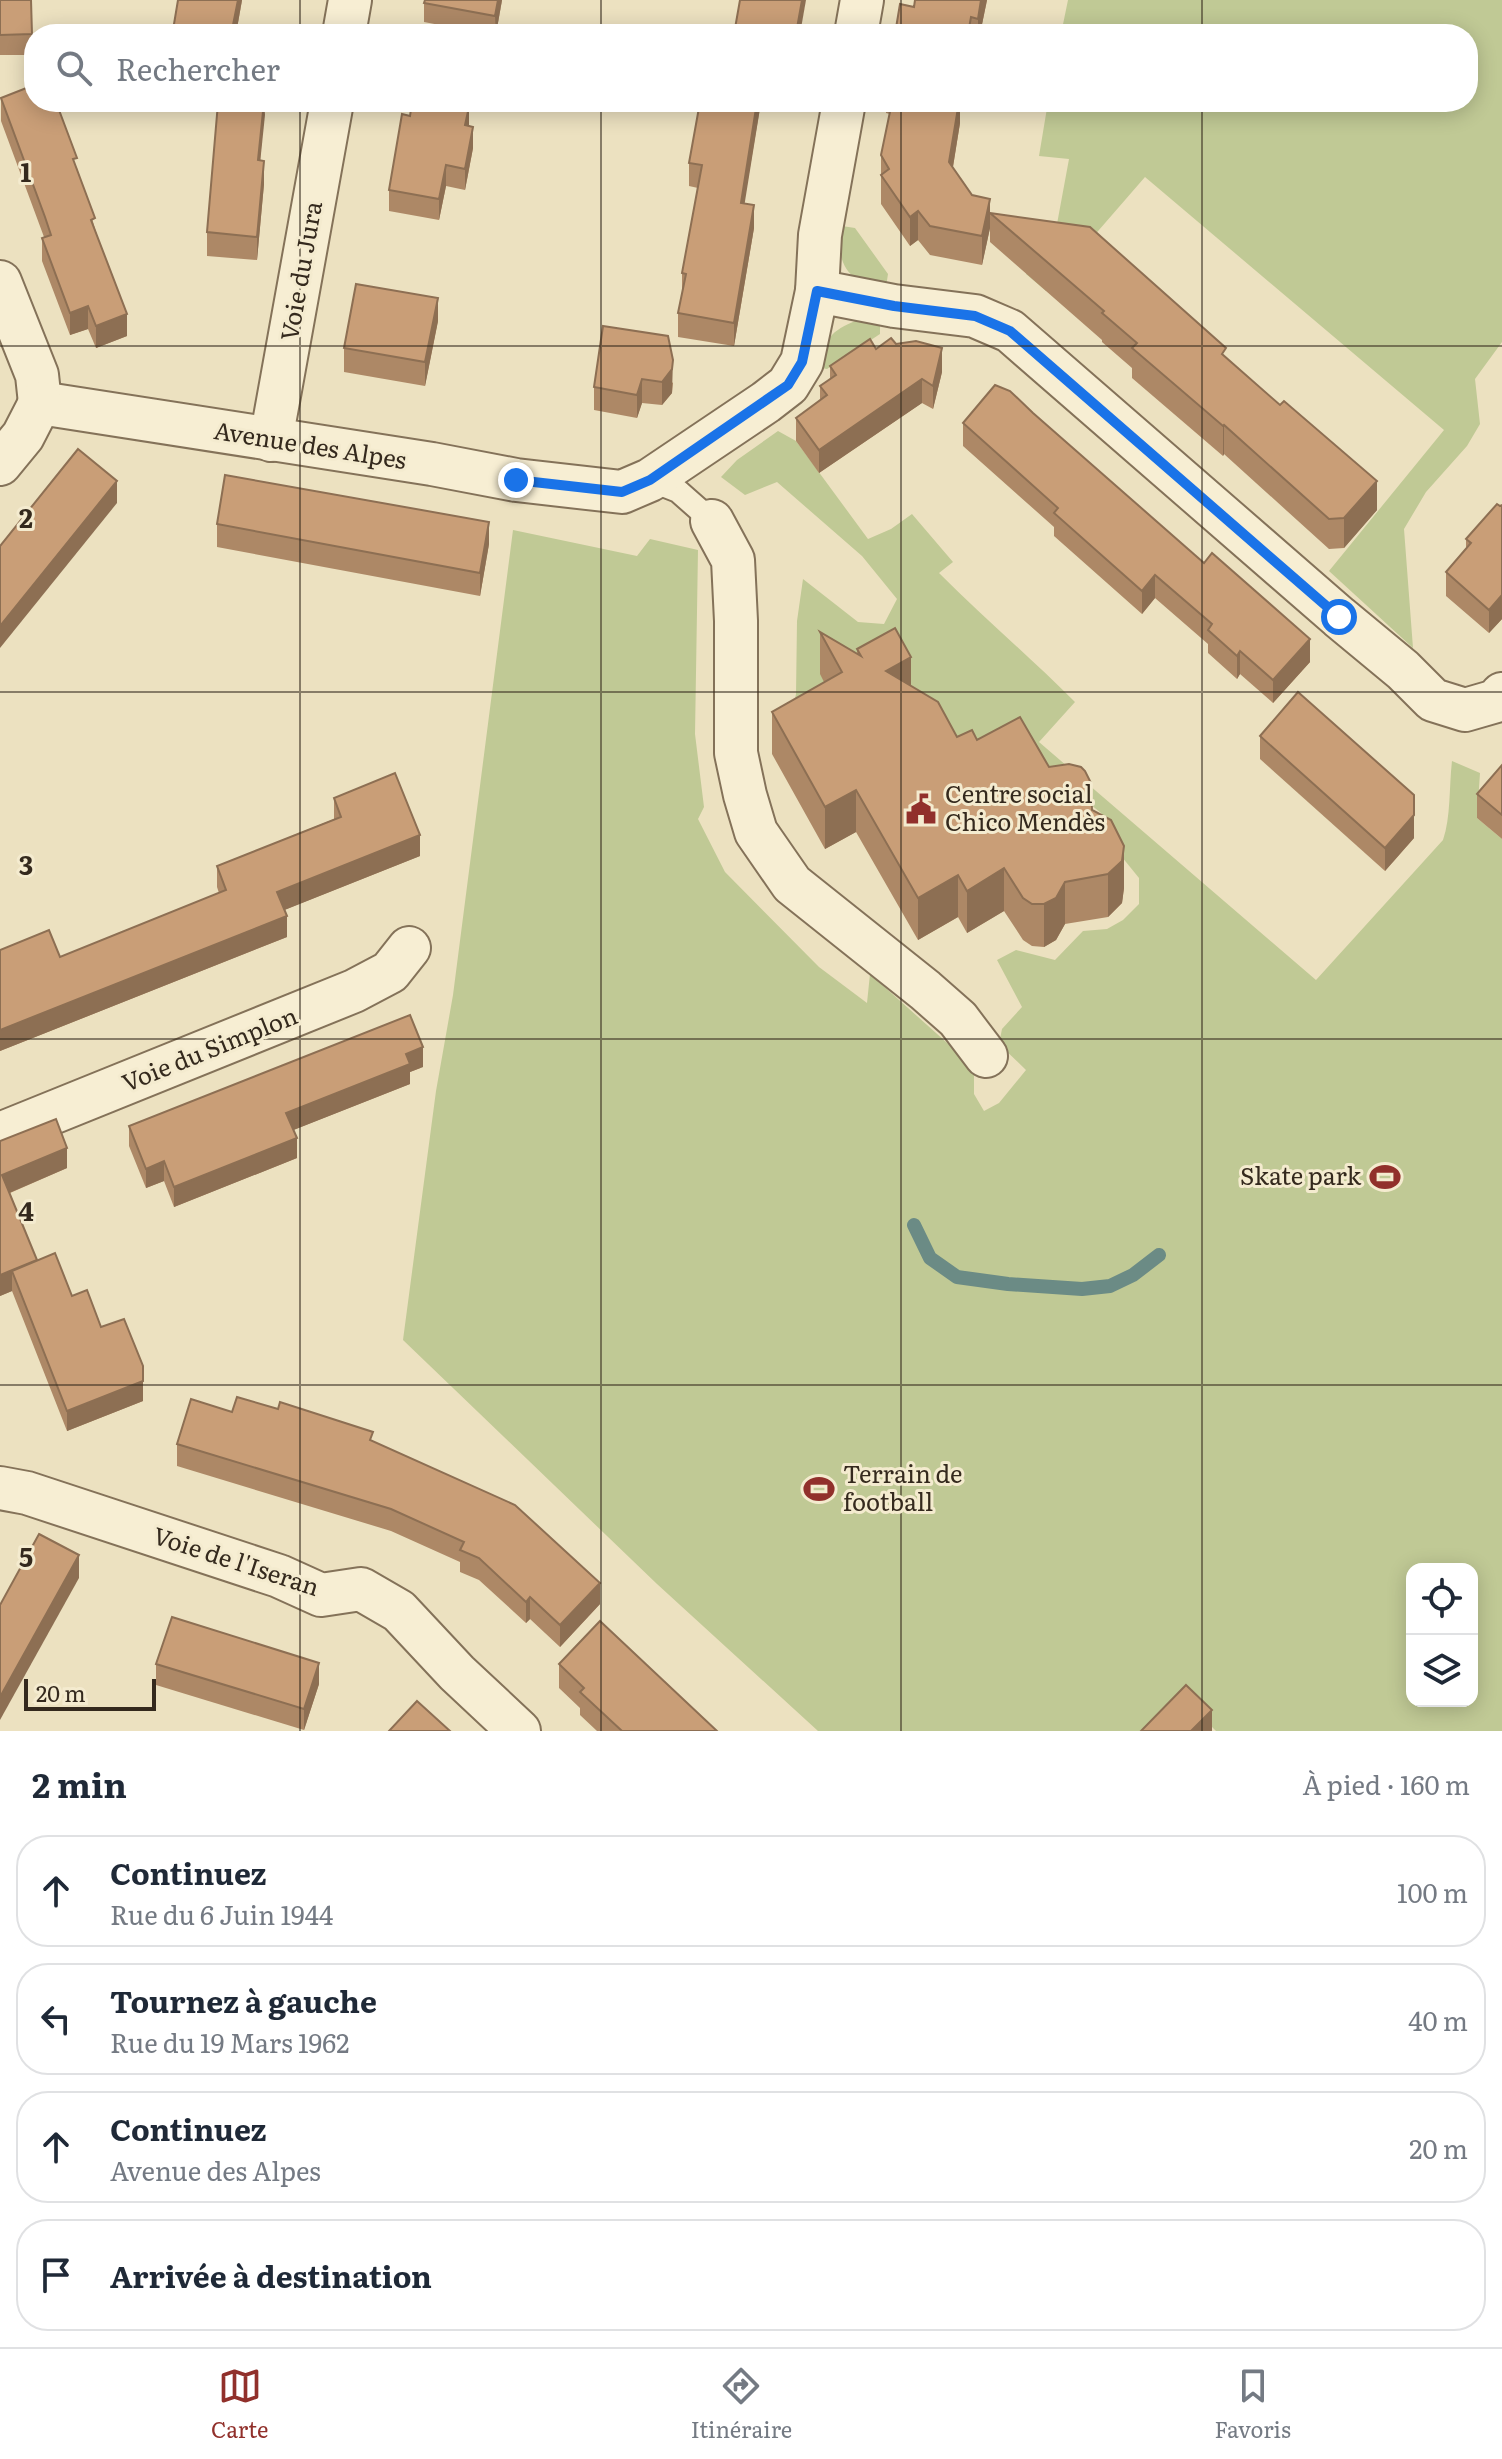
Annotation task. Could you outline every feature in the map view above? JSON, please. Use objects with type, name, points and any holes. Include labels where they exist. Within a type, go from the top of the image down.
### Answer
[{"type":"street","points":[[346,24],[350,0]]},
{"type":"street","points":[[858,24],[862,0]]},
{"type":"street","name":"Voie du Jura","points":[[271,440],[330,112]]},
{"type":"street","name":"Avenue des Alpes","points":[[40,403],[516,480],[622,492],[650,480],[788,385],[802,362],[817,291],[820,235],[842,112]]},
{"type":"street","points":[[0,282],[37,375],[40,403],[23,436],[0,464]]},
{"type":"street","points":[[817,291],[894,306],[975,316],[1010,331],[1403,670],[1433,700],[1483,702]]},
{"type":"street","points":[[712,521],[733,560],[736,753],[756,832],[792,884],[958,1019],[986,1056]]},
{"type":"street","name":"Voie du Simplon","points":[[0,1134],[354,991],[390,972],[409,948]]},
{"type":"street","name":"Voie de l'Iseran","points":[[0,1488],[27,1493],[279,1576],[321,1595],[361,1589],[399,1611],[457,1673],[519,1731]]},
{"type":"lane","points":[[650,480],[678,491],[712,521]]},
{"type":"green space","points":[[1068,0],[1502,0],[1502,342],[1475,379],[1480,424],[1467,446],[1426,492],[1404,529],[1413,648],[1329,571],[1444,430],[1145,177],[1046,291],[1026,274],[1029,248],[1052,251],[1069,159],[1039,156],[1046,112],[1478,112],[1478,24],[1063,24]]},
{"type":"green space","points":[[842,226],[855,228],[888,274],[886,287],[859,280],[847,270],[840,249]]},
{"type":"green space","points":[[858,320],[880,321],[880,334],[827,369],[814,367],[830,337]]},
{"type":"green space","points":[[778,431],[796,441],[868,539],[891,529],[912,514],[953,562],[939,573],[1075,702],[1039,742],[1316,980],[1443,840],[1449,811],[1452,761],[1480,773],[1477,818],[1502,839],[1502,1731],[1216,1731],[1199,1714],[1183,1731],[818,1731],[657,1584],[403,1340],[436,1091],[453,995],[513,530],[637,556],[650,539],[698,550],[695,734],[704,807],[698,819],[725,872],[819,967],[867,1003],[870,974],[974,1067],[974,1094],[984,1111],[999,1103],[1026,1070],[999,1044],[1002,1029],[1022,1007],[997,960],[1016,950],[1055,960],[1083,931],[1107,929],[1123,920],[1139,904],[1139,878],[1113,846],[1101,813],[1085,800],[792,713],[796,694],[797,621],[803,579],[858,622],[884,624],[897,599],[862,556],[777,482],[745,495],[721,477],[737,460]]},
{"type":"building","points":[[0,0],[31,0],[32,24],[24,24],[24,34],[0,35]]},
{"type":"building","points":[[178,0],[238,0],[233,24],[174,24]]},
{"type":"building","points":[[425,0],[498,0],[495,16],[424,3]]},
{"type":"building","points":[[740,0],[802,0],[798,24],[736,24]]},
{"type":"building","points":[[915,0],[981,0],[978,19],[971,17],[970,24],[897,24],[900,4],[914,7]]},
{"type":"building","points":[[24,89],[24,112],[60,112],[95,218],[91,220],[127,314],[96,326],[88,306],[70,313],[42,238],[51,235],[1,98]]},
{"type":"building","points":[[217,112],[263,112],[258,160],[264,161],[257,237],[207,232]]},
{"type":"building","points":[[411,112],[468,112],[465,125],[473,127],[465,169],[446,165],[439,199],[389,190],[402,114],[410,116]]},
{"type":"building","points":[[698,112],[755,112],[741,203],[754,205],[734,323],[678,313],[686,274],[682,273],[702,165],[689,163]]},
{"type":"building","points":[[890,112],[957,112],[949,162],[972,195],[990,199],[982,236],[930,226],[918,211],[910,217],[881,175],[889,169],[881,155]]},
{"type":"building","points":[[990,213],[1090,227],[1226,348],[1222,354],[1280,405],[1284,401],[1377,481],[1344,518],[1329,519],[1132,348],[1137,343],[1102,313],[1104,311]]},
{"type":"building","points":[[356,284],[438,298],[425,362],[344,348]]},
{"type":"building","points":[[603,326],[668,336],[672,369],[662,382],[642,379],[637,395],[594,387]]},
{"type":"building","points":[[891,338],[896,344],[916,341],[942,348],[933,386],[922,379],[819,450],[796,418],[827,395],[820,386],[836,375],[830,366],[870,339],[876,349]]},
{"type":"building","points":[[995,385],[1010,391],[1204,563],[1212,553],[1310,639],[1273,680],[1240,651],[1237,656],[1208,630],[1212,624],[1155,575],[1142,591],[1054,513],[1058,508],[963,423]]},
{"type":"building","points":[[78,449],[117,481],[0,626],[0,546]]},
{"type":"building","points":[[225,475],[489,522],[480,573],[217,524]]},
{"type":"building","points":[[1497,504],[1502,505],[1502,595],[1489,610],[1446,572],[1471,543],[1466,539]]},
{"type":"building","name":"Centre social Chico Mendès","points":[[895,628],[911,657],[886,671],[938,702],[957,737],[972,730],[977,740],[1020,717],[1049,767],[1069,764],[1085,771],[1091,783],[1092,810],[1111,820],[1124,846],[1122,861],[1108,874],[1065,882],[1056,898],[1044,904],[1032,904],[1023,898],[1004,868],[967,891],[958,875],[918,898],[856,790],[825,807],[772,712],[842,672],[820,632],[861,656],[857,649]]},
{"type":"building","points":[[1298,692],[1414,795],[1414,815],[1385,848],[1260,736]]},
{"type":"building","points":[[1502,765],[1502,815],[1477,794]]},
{"type":"building","points":[[395,773],[420,835],[277,892],[287,916],[0,1030],[0,950],[49,930],[60,957],[226,890],[217,866],[341,817],[334,798]]},
{"type":"building","points":[[410,1015],[423,1047],[406,1054],[410,1064],[286,1113],[297,1138],[174,1187],[164,1161],[146,1169],[129,1126]]},
{"type":"building","points":[[56,1119],[67,1148],[2,1175],[37,1260],[0,1275],[0,1141]]},
{"type":"building","points":[[55,1253],[72,1296],[87,1290],[101,1327],[124,1319],[143,1366],[143,1381],[67,1411],[12,1271]]},
{"type":"building","points":[[237,1397],[278,1409],[280,1402],[373,1432],[370,1440],[515,1505],[600,1583],[560,1625],[530,1597],[526,1602],[479,1558],[460,1550],[464,1542],[391,1509],[177,1444],[191,1399],[232,1412]]},
{"type":"building","points":[[39,1534],[79,1555],[0,1697],[0,1605]]},
{"type":"building","points":[[172,1617],[319,1663],[304,1709],[156,1664]]},
{"type":"building","points":[[600,1621],[717,1731],[622,1731],[580,1692],[584,1688],[559,1664]]},
{"type":"building","points":[[1186,1685],[1212,1710],[1191,1731],[1141,1731]]},
{"type":"building","points":[[417,1701],[450,1731],[389,1731]]},
{"type":"waterway","points":[[914,1225],[930,1258],[957,1277],[1008,1284],[1082,1289],[1110,1286],[1133,1275],[1159,1255]]},
{"type":"place","name":"Centre social Chico Mendès","points":[[921,809]]},
{"type":"place","name":"Skate park","points":[[1385,1177]]},
{"type":"place","name":"Terrain de football","points":[[819,1489]]},
{"type":"route","points":[[516,480],[622,492],[650,480],[788,385],[802,362],[817,291],[894,306],[975,316],[1010,331],[1339,617]]}]
